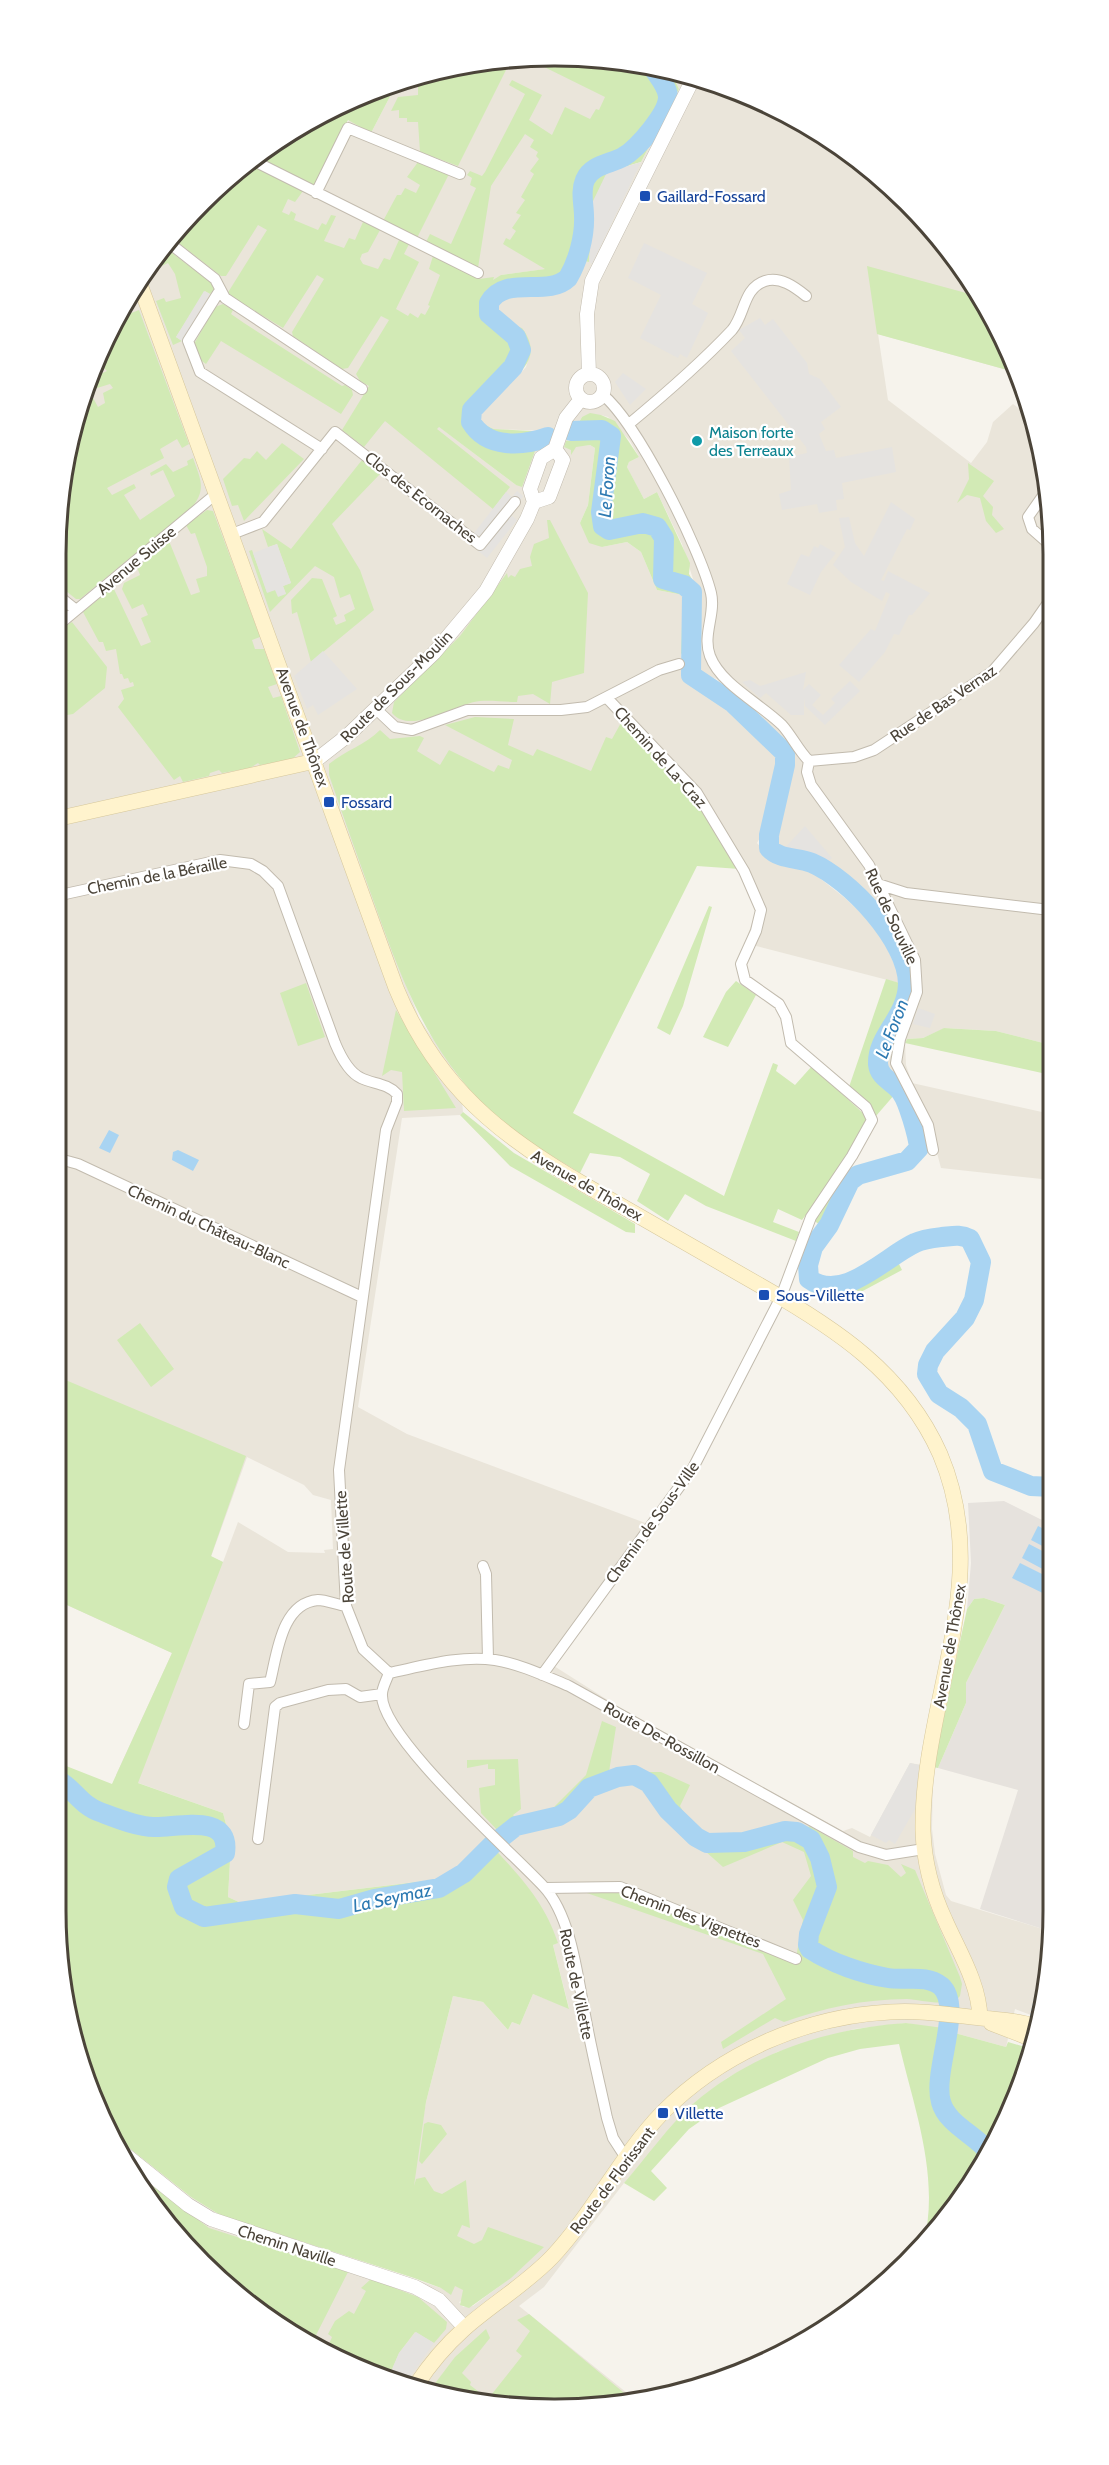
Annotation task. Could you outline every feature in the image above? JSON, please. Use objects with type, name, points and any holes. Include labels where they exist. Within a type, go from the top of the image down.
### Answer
[{"type":"main road","name":"Avenue de Thônex","points":[[143,292],[401,1002],[439,1066],[497,1129],[528,1151],[819,1320],[862,1351],[900,1389],[932,1437],[955,1500],[960,1533],[961,1581],[951,1652],[928,1765],[923,1816],[924,1849],[943,1916],[978,1995],[974,2017]]},
{"type":"main road","name":"Route de Sous-Moulin","points":[[66,817],[315,761]]},
{"type":"main road","name":"Route de Florissant","points":[[420,2380],[438,2356],[465,2328],[528,2280],[551,2258],[663,2113],[719,2067],[770,2041],[811,2026],[860,2014],[890,2012],[974,2017],[1017,2027],[1029,2026]]},
{"type":"main road","name":"Route de Florissant","points":[[1017,2027],[1027,2034]]},
{"type":"street","points":[[589,374],[587,314],[592,281],[690,86]]},
{"type":"street","points":[[316,193],[348,128],[460,174]]},
{"type":"street","points":[[261,164],[478,273]]},
{"type":"street","points":[[175,247],[215,279],[225,298],[362,389]]},
{"type":"street","points":[[629,424],[731,330],[748,295],[758,285],[769,280],[781,281],[807,296]]},
{"type":"street","points":[[220,290],[188,341],[200,372],[322,450]]},
{"type":"street","points":[[603,395],[594,402],[581,399],[576,391],[577,383],[589,374],[597,376],[602,381],[603,395],[618,409],[629,424],[681,522],[709,588],[712,602],[708,641],[711,658],[750,700],[781,724],[808,761]]},
{"type":"street","name":"Route de Sous-Moulin","points":[[315,761],[376,709],[434,653],[486,591],[518,537],[534,502],[530,489],[541,458],[555,449],[566,418],[581,399]]},
{"type":"street","name":"Clos des Ecornaches","points":[[232,534],[263,522],[335,432],[344,436],[480,545],[515,502]]},
{"type":"street","name":"Route de Sous-Moulin","points":[[534,502],[549,496],[562,460],[555,449]]},
{"type":"street","name":"Avenue Suisse","points":[[66,618],[217,493]]},
{"type":"street","points":[[1040,500],[1028,517],[1032,529],[1042,538]]},
{"type":"street","points":[[66,602],[76,610]]},
{"type":"street","name":"Rue de Bas Vernaz","points":[[808,761],[854,757],[874,750],[982,679],[1002,662],[1043,609]]},
{"type":"street","points":[[376,709],[395,727],[412,730],[467,710],[561,710],[587,707],[658,670],[679,664]]},
{"type":"street","name":"Chemin de La-Craz","points":[[607,698],[697,793],[744,871],[761,910],[756,931],[741,964],[745,980],[779,1004],[786,1017],[791,1042],[871,1113],[872,1120],[863,1138],[811,1216],[781,1298]]},
{"type":"street","name":"Rue de Souville","points":[[808,761],[807,777],[814,791],[865,860],[916,965],[917,992],[900,1039],[896,1063],[928,1125],[933,1150]]},
{"type":"street","name":"Chemin de la Béraille","points":[[66,894],[220,860],[236,860],[257,867],[272,879],[281,892],[335,1043],[344,1062]]},
{"type":"street","points":[[878,884],[906,893],[1043,909]]},
{"type":"street","name":"Route de Villette","points":[[344,1062],[360,1078],[388,1086],[398,1096],[386,1130],[339,1470],[346,1606],[363,1648],[389,1673]]},
{"type":"street","name":"Chemin du Château-Blanc","points":[[66,1161],[78,1164],[362,1297]]},
{"type":"street","name":"Chemin de Sous-Ville","points":[[542,1675],[693,1468],[781,1298]]},
{"type":"street","points":[[483,1566],[486,1574],[488,1659]]},
{"type":"street","points":[[244,1724],[249,1684],[270,1682],[279,1641],[293,1612],[317,1600],[346,1606]]},
{"type":"street","name":"Route De-Rossillon","points":[[389,1673],[442,1662],[488,1659],[542,1675],[569,1686],[859,1846],[886,1855],[924,1849]]},
{"type":"street","points":[[258,1839],[275,1707],[280,1703],[328,1690],[346,1689],[360,1697],[382,1694],[389,1673]]},
{"type":"street","name":"Route de Villette","points":[[382,1694],[386,1710],[424,1766],[546,1888],[563,1920],[610,2129],[626,2158]]},
{"type":"street","name":"Chemin des Vignettes","points":[[546,1888],[620,1887],[796,1959]]},
{"type":"street","name":"Chemin Naville","points":[[135,2162],[188,2205],[211,2219],[415,2287],[439,2300],[465,2328]]},
{"type":"shaded area","points":[[554,66],[619,70],[615,147],[546,269],[501,275],[438,426],[516,485],[535,451],[540,449],[550,431],[494,429],[478,422],[477,413],[526,367],[531,351],[515,326],[495,308],[504,297],[539,295],[562,290],[580,273],[583,261],[589,262],[590,243],[641,162],[679,89],[676,82],[741,103],[799,131],[826,148],[877,187],[922,232],[961,283],[978,310],[1007,370],[878,334],[888,400],[971,463],[987,442],[993,422],[1013,404],[1021,410],[1034,459],[1039,491],[1043,554],[1043,1043],[996,1031],[945,1028],[923,1038],[907,1039],[905,1043],[906,1065],[912,1083],[1043,1112],[1043,1179],[941,1168],[937,1153],[926,1151],[928,1141],[922,1124],[888,1068],[884,1055],[890,1036],[909,1004],[911,976],[906,957],[886,918],[873,902],[806,855],[782,852],[773,845],[772,836],[791,766],[791,751],[725,692],[717,679],[693,669],[700,648],[696,637],[698,595],[682,544],[657,492],[644,499],[627,467],[629,462],[639,457],[630,441],[608,417],[601,415],[582,417],[564,447],[590,445],[595,448],[588,505],[580,523],[602,547],[627,542],[641,552],[657,590],[683,595],[681,653],[686,678],[732,709],[780,756],[765,829],[757,843],[771,859],[803,865],[845,898],[879,930],[903,984],[745,943],[755,914],[754,901],[712,822],[379,915],[419,1018],[460,1079],[463,1112],[460,1115],[402,1118],[358,1407],[407,1434],[648,1524],[554,1666],[617,1706],[843,1831],[852,1828],[870,1837],[910,1763],[933,1767],[932,1829],[935,1854],[946,1895],[951,1901],[1042,1929],[1040,1965],[1031,2015],[1015,2009],[1006,2047],[906,2023],[854,2029],[777,2052],[727,2078],[693,2104],[624,2183],[544,2287],[519,2306],[628,2393],[618,2395],[554,2399],[491,2395],[459,2390],[397,2373],[338,2349],[283,2317],[232,2278],[187,2233],[148,2182],[126,2145],[191,2197],[220,2215],[441,2288],[412,2184],[426,2102],[453,1996],[483,2002],[508,2030],[512,2022],[520,2025],[533,1994],[569,2008],[553,1945],[557,1943],[481,1862],[453,1883],[449,1878],[241,1903],[228,1897],[231,1843],[223,1813],[116,1775],[172,1653],[66,1605],[66,554],[70,491],[75,459],[92,397],[116,338],[148,283],[187,232],[232,187],[265,161],[315,186],[349,120],[371,133],[391,94],[459,75],[491,70]],"holes":[[[247,1457],[304,1485],[313,1495],[331,1500],[333,1549],[324,1550],[325,1553],[288,1552],[238,1522],[223,1562],[211,1557]],[[509,2279],[473,2306],[463,2307],[459,2302]]]},
{"type":"shaded area","points":[[641,162],[592,264],[589,262],[593,201],[607,172]]},
{"type":"shaded area","points":[[644,243],[707,273],[692,304],[708,313],[687,358],[680,354],[678,358],[640,338],[661,295],[628,278]]},
{"type":"shaded area","points":[[204,291],[210,294],[182,341],[176,337]]},
{"type":"shaded area","points":[[760,318],[765,325],[773,319],[807,363],[809,374],[820,379],[841,407],[821,422],[825,429],[819,434],[826,451],[834,450],[836,458],[892,447],[896,472],[842,483],[844,499],[836,500],[837,510],[819,513],[817,504],[782,510],[779,494],[791,490],[789,457],[807,453],[806,447],[731,351],[745,338],[739,330]]},
{"type":"shaded area","points":[[623,373],[646,389],[630,405],[615,382]]},
{"type":"shaded area","points":[[517,491],[523,496],[511,515],[517,520],[487,558],[467,542],[506,492],[512,497]]},
{"type":"shaded area","points":[[891,502],[915,519],[910,530],[907,529],[881,580],[884,581],[888,571],[930,593],[912,615],[909,615],[899,635],[894,634],[885,652],[859,682],[839,665],[871,629],[875,631],[890,594],[886,592],[882,601],[851,582],[833,565],[845,547],[839,518],[849,517],[855,543],[864,556]]},
{"type":"shaded area","points":[[277,544],[291,583],[283,586],[286,594],[278,597],[275,590],[267,593],[253,553]]},
{"type":"shaded area","points":[[820,544],[836,553],[821,572],[810,595],[787,584],[801,554],[809,557],[814,546],[818,548]]},
{"type":"shaded area","points":[[323,651],[357,689],[318,715],[313,705],[307,709],[294,676]]},
{"type":"shaded area","points":[[806,672],[803,690],[809,684],[821,695],[812,705],[823,715],[835,703],[831,699],[850,681],[860,691],[825,725],[805,706],[804,697],[804,715],[791,715],[766,693],[760,698],[742,682],[750,680],[760,686]]},
{"type":"shaded area","points":[[805,826],[832,858],[823,866],[802,851],[782,851]]},
{"type":"shaded area","points":[[918,1008],[935,1014],[930,1028],[913,1024]]},
{"type":"shaded area","points":[[1004,1501],[1043,1520],[1042,1929],[980,1909],[1018,1790],[938,1768],[966,1703],[966,1683],[1005,1605],[984,1598],[974,1599],[967,1609],[971,1563],[968,1503]]},
{"type":"shaded area","points":[[910,1763],[919,1765],[915,1809],[895,1844],[889,1840],[886,1843],[871,1835]]},
{"type":"shaded area","points":[[416,2332],[434,2343],[410,2377],[391,2371],[399,2353]]},
{"type":"green space","points":[[543,66],[586,67],[654,76],[659,84],[663,101],[644,135],[630,147],[612,156],[630,155],[652,141],[641,162],[607,172],[592,228],[589,262],[583,261],[571,283],[562,289],[541,295],[504,297],[495,308],[515,326],[522,328],[531,349],[530,357],[520,372],[494,394],[477,413],[478,422],[494,429],[550,432],[543,449],[535,451],[522,487],[516,485],[439,427],[437,429],[510,487],[493,509],[385,421],[364,447],[342,430],[369,386],[360,381],[356,374],[389,320],[381,316],[348,368],[342,369],[293,336],[292,332],[324,279],[317,275],[283,328],[227,294],[267,230],[258,225],[226,276],[221,276],[178,243],[209,209],[257,167],[303,191],[295,202],[288,199],[282,212],[289,215],[291,211],[296,214],[294,220],[318,230],[322,223],[326,225],[331,215],[336,216],[324,241],[344,248],[349,238],[355,240],[363,222],[380,230],[368,252],[362,254],[360,259],[363,264],[378,269],[384,258],[390,260],[399,240],[409,244],[404,254],[419,262],[396,309],[408,316],[410,313],[418,318],[421,313],[425,315],[430,306],[428,305],[440,275],[429,269],[433,256],[479,279],[494,277],[493,280],[501,275],[545,269],[503,244],[506,238],[510,240],[516,231],[512,228],[521,215],[516,213],[525,200],[521,197],[534,174],[530,171],[539,159],[536,156],[538,152],[530,147],[534,140],[525,134],[491,186],[478,268],[426,242],[430,234],[451,244],[476,188],[470,185],[472,178],[467,175],[470,171],[482,176],[485,172],[525,94],[509,85],[512,80],[542,95],[529,120],[552,135],[565,107],[590,119],[596,109],[599,110],[605,97]]},
{"type":"green space","points":[[507,69],[458,166],[420,152],[418,122],[407,122],[407,118],[399,118],[399,110],[391,111],[398,97],[418,95],[418,86],[459,75]]},
{"type":"green space","points":[[662,78],[676,82],[679,89],[672,101]]},
{"type":"green space","points":[[391,94],[371,133],[348,120],[315,186],[265,161],[310,131],[338,116]]},
{"type":"green space","points":[[418,162],[449,174],[417,238],[383,221],[397,195],[401,195],[405,188],[416,193],[420,185],[407,177]]},
{"type":"green space","points":[[171,252],[213,284],[214,290],[210,294],[205,291],[176,337],[182,341],[173,345],[156,301],[164,298],[166,302],[181,298],[175,274],[168,263],[160,267]]},
{"type":"green space","points":[[867,266],[968,293],[993,338],[1007,370],[877,334]]},
{"type":"green space","points":[[223,304],[233,310],[231,314],[244,323],[342,386],[345,385],[352,390],[353,395],[341,414],[221,341],[206,364],[199,359],[194,344],[215,307]]},
{"type":"green space","points":[[139,310],[189,444],[182,448],[177,439],[160,449],[164,458],[107,488],[112,495],[134,484],[136,488],[124,495],[140,520],[175,496],[163,470],[151,476],[150,473],[166,464],[173,472],[188,465],[187,461],[193,458],[201,489],[192,507],[80,599],[76,599],[66,591],[67,523],[75,459],[92,396],[98,407],[105,403],[103,393],[113,388],[110,384],[97,388],[96,386],[101,374],[107,371],[103,367],[129,314]]},
{"type":"green space","points":[[590,413],[615,421],[639,457],[629,462],[627,467],[644,499],[657,492],[690,563],[689,574],[696,586],[668,577],[669,541],[665,527],[660,521],[646,519],[610,524],[605,521],[604,511],[615,435],[609,427],[604,425],[578,424],[582,417]]},
{"type":"green space","points":[[597,435],[606,442],[598,519],[601,532],[610,534],[651,531],[656,544],[655,573],[659,587],[684,592],[689,598],[685,660],[681,653],[683,595],[657,590],[641,552],[627,542],[602,547],[589,543],[580,523],[588,505],[595,448],[590,445],[576,447],[571,455],[571,450],[564,447],[566,441]]},
{"type":"green space","points":[[282,443],[304,459],[244,521],[238,505],[232,506],[223,479],[244,458],[250,459],[257,451],[266,460]]},
{"type":"green space","points":[[362,460],[381,473],[332,524],[360,570],[374,610],[311,662],[297,612],[292,614],[291,600],[312,578],[322,579],[337,616],[333,618],[336,625],[346,621],[344,615],[355,609],[350,594],[340,598],[334,577],[315,566],[270,612],[249,551],[252,550],[267,592],[275,590],[286,594],[283,586],[291,583],[277,544],[268,547],[262,529],[291,549]]},
{"type":"green space","points":[[968,463],[994,481],[983,496],[993,507],[992,515],[1004,529],[996,533],[986,521],[980,498],[967,495],[957,503],[969,479]]},
{"type":"green space","points":[[207,510],[213,511],[260,637],[252,640],[255,649],[264,649],[277,684],[268,687],[273,698],[281,696],[300,752],[291,760],[260,765],[258,763],[250,768],[222,773],[219,770],[210,773],[209,776],[183,782],[180,776],[174,780],[118,707],[124,699],[121,690],[134,686],[133,682],[130,683],[128,678],[124,679],[120,674],[116,649],[106,651],[103,642],[99,642],[83,612],[113,587],[141,646],[151,642],[141,618],[148,615],[143,604],[132,609],[122,589],[124,583],[140,575],[137,567],[169,541],[191,595],[200,592],[196,579],[207,576],[207,567],[195,533],[191,534],[186,525]]},
{"type":"green space","points":[[547,520],[550,520],[588,593],[584,673],[552,682],[550,704],[533,694],[518,696],[517,702],[470,703],[422,720],[400,719],[392,713],[394,702],[460,636],[507,573],[508,578],[511,575],[515,577],[520,569],[532,566],[530,557],[534,544],[549,538]]},
{"type":"green space","points":[[72,622],[107,667],[105,688],[73,714],[66,715],[66,626]]},
{"type":"green space","points":[[475,717],[514,719],[508,745],[533,756],[537,749],[591,771],[606,737],[612,739],[622,721],[694,797],[740,869],[697,866],[573,1113],[724,1196],[773,1063],[778,1065],[776,1071],[795,1085],[812,1066],[866,1116],[867,1121],[838,1172],[802,1220],[778,1209],[773,1222],[799,1232],[796,1241],[706,1206],[685,1194],[668,1221],[637,1201],[650,1174],[620,1157],[590,1153],[580,1173],[522,1137],[490,1111],[450,1065],[435,1041],[408,991],[386,937],[329,775],[329,764],[380,730],[390,739],[420,736],[424,738],[417,751],[440,765],[449,750],[494,772],[498,765],[509,769],[512,760],[445,725]]},
{"type":"green space","points":[[709,906],[712,907],[683,1006],[670,1035],[657,1028]]},
{"type":"green space","points":[[886,979],[903,984],[903,996],[896,1018],[875,1050],[872,1061],[873,1072],[880,1083],[895,1094],[876,1116],[849,1087]]},
{"type":"green space","points":[[736,981],[756,995],[728,1047],[703,1037],[726,992]]},
{"type":"green space","points":[[306,983],[325,1037],[298,1046],[280,993]]},
{"type":"green space","points":[[396,1010],[456,1108],[404,1111],[402,1072],[391,1070],[382,1076]]},
{"type":"green space","points":[[944,1028],[996,1031],[1043,1043],[1043,1073],[905,1043],[907,1039],[923,1038]]},
{"type":"green space","points":[[463,1112],[514,1153],[635,1224],[635,1233],[626,1232],[510,1166],[460,1115]]},
{"type":"green space","points":[[843,1175],[849,1178],[823,1227],[813,1220]]},
{"type":"green space","points":[[894,1254],[902,1270],[859,1293],[850,1281]]},
{"type":"green space","points":[[140,1323],[174,1369],[151,1387],[117,1340]]},
{"type":"green space","points":[[66,1380],[246,1456],[211,1556],[223,1562],[138,1783],[223,1813],[231,1843],[228,1897],[241,1903],[450,1878],[454,1882],[480,1862],[492,1846],[531,1891],[552,1928],[558,1943],[553,1945],[569,2009],[533,1994],[520,2025],[512,2022],[508,2030],[483,2002],[453,1996],[426,2102],[414,2186],[416,2179],[425,2177],[434,2191],[442,2194],[466,2180],[470,2228],[462,2225],[457,2236],[474,2244],[482,2240],[488,2227],[544,2247],[511,2278],[469,2308],[460,2305],[463,2290],[455,2286],[451,2295],[441,2288],[414,2278],[220,2215],[191,2197],[126,2145],[116,2127],[92,2068],[75,2006],[70,1974],[66,1910],[66,1766],[112,1784],[172,1653],[66,1605]]},
{"type":"green space","points":[[984,1598],[1005,1605],[966,1683],[966,1703],[938,1768],[933,1767],[967,1609],[974,1599]]},
{"type":"green space","points":[[602,1721],[616,1727],[609,1772],[661,1772],[690,1785],[680,1806],[690,1820],[702,1830],[715,1835],[743,1835],[789,1822],[806,1831],[809,1826],[853,1851],[853,1857],[865,1863],[868,1861],[888,1865],[901,1877],[906,1873],[901,1864],[915,1870],[960,1977],[962,1984],[960,1996],[949,2002],[907,1999],[875,2001],[814,2012],[784,2022],[775,2018],[723,2049],[721,2042],[786,1999],[763,1954],[581,1891],[618,1892],[795,1963],[803,1920],[793,1900],[811,1876],[804,1852],[782,1842],[723,1867],[678,1827],[659,1786],[610,1784],[558,1820],[550,1811],[586,1775]]},
{"type":"green space","points":[[518,1759],[521,1809],[513,1815],[517,1821],[499,1832],[481,1813],[479,1788],[495,1785],[495,1769],[488,1769],[488,1764],[467,1768],[467,1760]]},
{"type":"green space","points":[[906,2023],[951,2029],[951,2032],[1006,2047],[1008,2042],[1023,2046],[993,2127],[961,2182],[927,2227],[929,2195],[927,2169],[918,2118],[899,2044],[860,2049],[828,2058],[719,2108],[689,2129],[651,2171],[667,2188],[654,2201],[624,2183],[684,2112],[717,2085],[741,2070],[767,2057],[821,2037]]},
{"type":"green space","points":[[428,2122],[441,2125],[447,2134],[422,2164],[419,2161],[424,2124]]},
{"type":"green space","points":[[148,2181],[209,2228],[348,2272],[315,2337],[283,2317],[232,2278],[187,2233]]},
{"type":"green space","points":[[371,2279],[418,2297],[447,2322],[446,2329],[434,2343],[415,2332],[399,2353],[391,2371],[338,2349],[329,2344],[332,2337],[328,2334],[335,2321],[349,2311],[354,2314],[366,2291],[361,2288]]},
{"type":"green space","points":[[529,2314],[625,2394],[554,2399],[491,2395],[522,2356],[516,2351],[530,2331],[517,2320]]},
{"type":"green space","points":[[486,2329],[490,2338],[462,2373],[471,2382],[470,2385],[481,2393],[435,2384],[455,2357]]},
{"type":"water","points":[[109,1130],[119,1135],[110,1153],[99,1148]]},
{"type":"water","points":[[178,1150],[199,1160],[193,1171],[172,1160],[173,1152]]},
{"type":"water","points":[[1038,1526],[1043,1528],[1043,1546],[1031,1540]]},
{"type":"water","points":[[1029,1544],[1043,1551],[1043,1569],[1022,1558]]},
{"type":"water","points":[[1020,1563],[1043,1574],[1043,1593],[1012,1578]]},
{"type":"water","points":[[1039,1975],[1034,2006],[1025,2040]]},
{"type":"waterway","name":"Le Foron","points":[[548,437],[528,442],[506,443],[486,437],[471,422],[472,410],[513,367],[521,350],[516,337],[489,314],[489,303],[496,294],[505,290],[549,286],[559,284],[568,278],[582,240],[585,180],[596,168],[629,153],[658,121],[668,96],[660,77]]},
{"type":"waterway","name":"Le Foron","points":[[571,431],[602,430],[611,436],[601,512],[603,526],[609,530],[643,523],[657,527],[664,538],[663,579],[684,585],[692,592],[691,675],[733,703],[785,753],[785,765],[769,835],[769,848],[778,855],[812,863],[843,883],[874,913],[898,949],[905,967],[908,984],[903,1007],[882,1044],[878,1064],[881,1073],[904,1096],[919,1148],[907,1161],[858,1175],[850,1181],[829,1225],[813,1247],[808,1265],[809,1279],[822,1285],[836,1286],[864,1275],[918,1242],[953,1236],[970,1239],[981,1262],[974,1300],[965,1318],[935,1351],[928,1365],[927,1374],[939,1394],[961,1408],[977,1424],[993,1471],[1031,1486],[1043,1487]]},
{"type":"waterway","name":"La Seymaz","points":[[66,1786],[93,1809],[127,1822],[154,1827],[200,1825],[220,1832],[225,1840],[225,1853],[179,1879],[177,1887],[184,1907],[204,1917],[295,1904],[339,1909],[374,1899],[439,1888],[464,1873],[492,1845],[516,1826],[559,1816],[569,1810],[589,1788],[618,1777],[634,1775],[649,1783],[668,1810],[696,1837],[707,1843],[744,1842],[785,1831],[797,1832],[811,1840],[820,1858],[827,1887],[809,1934],[810,1949],[837,1963],[868,1974],[895,1979],[929,1980],[941,1986],[947,1996],[949,2009],[949,2024],[940,2074],[941,2102],[949,2117],[983,2146]]},
{"type":"place","name":"Gaillard-Fossard","points":[[645,196]]},
{"type":"place","name":"Maison forte des Terreaux","points":[[697,441]]},
{"type":"place","name":"Fossard","points":[[329,802]]},
{"type":"place","name":"Sous-Villette","points":[[764,1295]]},
{"type":"place","name":"Villette","points":[[663,2113]]}]
